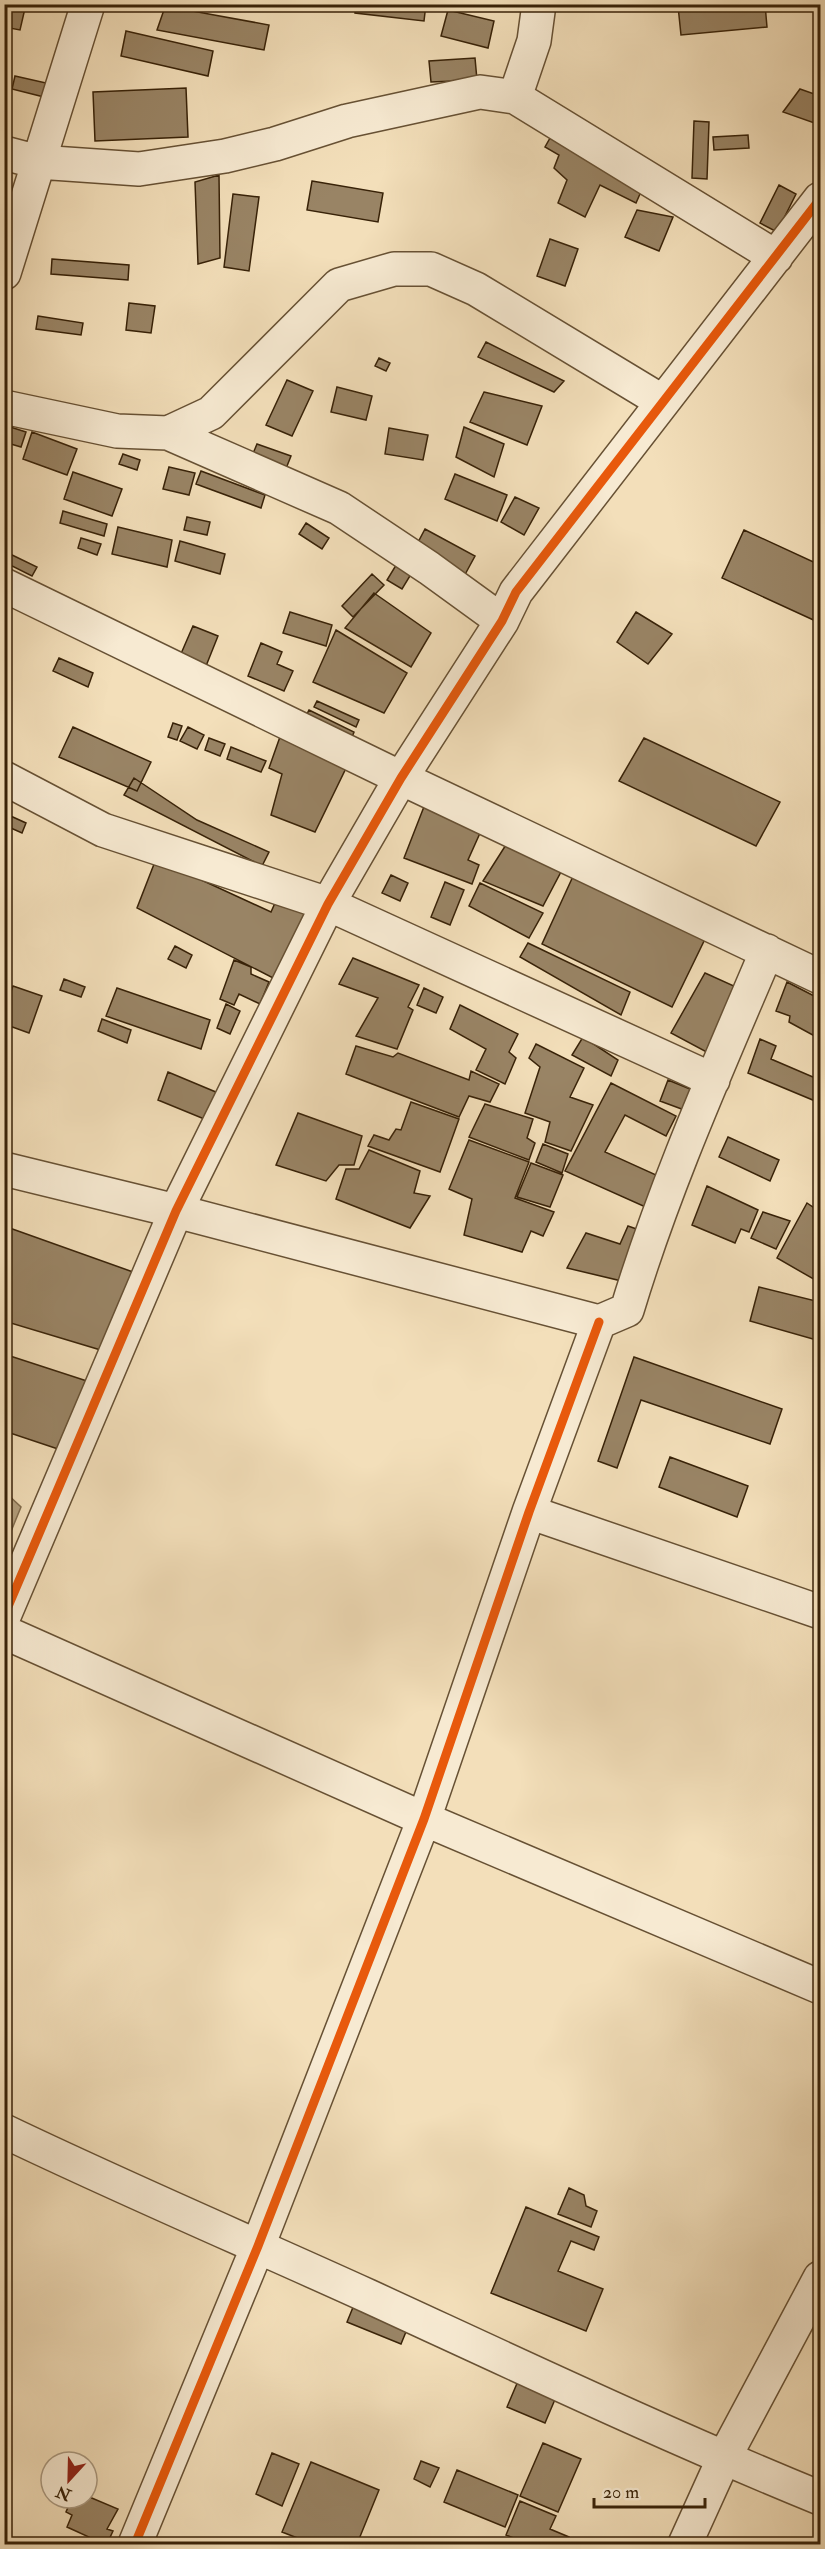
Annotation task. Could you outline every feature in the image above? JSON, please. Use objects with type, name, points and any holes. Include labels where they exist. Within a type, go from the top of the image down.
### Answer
[{"type":"street","points":[[4,273],[88,4]]},
{"type":"street","points":[[515,97],[534,41],[539,4]]},
{"type":"street","points":[[4,153],[38,162],[139,169],[225,156],[276,144],[347,121],[480,92],[515,97],[776,257]]},
{"type":"street","points":[[4,1616],[176,1210],[328,904],[401,778],[502,621],[516,592],[820,199]]},
{"type":"street","points":[[168,433],[211,413],[339,285],[394,269],[430,269],[476,289],[663,402]]},
{"type":"street","points":[[4,406],[117,431],[168,433],[339,508],[429,568],[502,621]]},
{"type":"street","points":[[4,585],[401,778],[820,977]]},
{"type":"street","points":[[4,778],[103,830],[328,904],[713,1080]]},
{"type":"street","points":[[4,1169],[176,1210],[599,1322],[627,1310],[656,1224],[767,951]]},
{"type":"street","points":[[135,2544],[258,2246],[424,1819],[529,1512],[599,1322]]},
{"type":"street","points":[[529,1512],[820,1612]]},
{"type":"street","points":[[4,1632],[424,1819],[820,1988]]},
{"type":"street","points":[[4,2131],[122,2187],[258,2246],[724,2458],[820,2498]]},
{"type":"street","points":[[685,2544],[724,2458],[820,2278]]},
{"type":"shaded area","points":[[5,1492],[21,1507],[5,1546]]},
{"type":"building","points":[[4,4],[26,4],[20,30],[4,27]]},
{"type":"building","points":[[166,4],[194,4],[192,11],[269,25],[264,50],[157,30]]},
{"type":"building","points":[[356,4],[426,4],[424,21],[355,13]]},
{"type":"building","points":[[765,4],[767,27],[681,35],[678,6]]},
{"type":"building","points":[[448,10],[494,21],[488,48],[441,36]]},
{"type":"building","points":[[126,31],[213,51],[208,76],[121,56]]},
{"type":"building","points":[[475,58],[477,80],[431,82],[429,61]]},
{"type":"building","points":[[15,76],[55,85],[52,99],[12,89]]},
{"type":"building","points":[[186,88],[188,137],[95,141],[93,92]]},
{"type":"building","points":[[800,89],[820,96],[820,125],[783,112]]},
{"type":"building","points":[[694,121],[709,122],[707,179],[692,178]]},
{"type":"building","points":[[554,131],[643,187],[636,203],[600,185],[585,217],[558,203],[567,180],[554,168],[559,155],[545,147]]},
{"type":"building","points":[[748,135],[749,148],[714,150],[713,137]]},
{"type":"building","points":[[219,175],[220,258],[198,264],[195,182]]},
{"type":"building","points":[[312,181],[383,193],[378,222],[307,210]]},
{"type":"building","points":[[779,185],[796,194],[777,232],[760,223]]},
{"type":"building","points":[[233,194],[259,197],[249,271],[224,267]]},
{"type":"building","points":[[637,210],[673,217],[659,251],[625,237]]},
{"type":"building","points":[[550,239],[578,249],[565,286],[537,276]]},
{"type":"building","points":[[52,259],[129,265],[128,280],[51,274]]},
{"type":"building","points":[[129,303],[155,306],[151,333],[126,330]]},
{"type":"building","points":[[38,316],[83,323],[81,335],[36,329]]},
{"type":"building","points":[[486,342],[564,381],[554,392],[478,357]]},
{"type":"building","points":[[379,358],[390,363],[386,371],[375,366]]},
{"type":"building","points":[[287,380],[313,391],[292,436],[266,425]]},
{"type":"building","points":[[337,387],[372,396],[366,420],[331,412]]},
{"type":"building","points":[[484,392],[542,406],[527,445],[470,422]]},
{"type":"building","points":[[4,425],[26,432],[21,447],[4,442]]},
{"type":"building","points":[[464,427],[504,444],[494,477],[456,457]]},
{"type":"building","points":[[389,428],[428,435],[423,460],[385,454]]},
{"type":"building","points":[[32,432],[77,449],[67,475],[23,459]]},
{"type":"building","points":[[257,444],[291,456],[283,476],[249,463]]},
{"type":"building","points":[[123,454],[140,460],[137,470],[119,464]]},
{"type":"building","points":[[169,467],[195,473],[189,495],[163,489]]},
{"type":"building","points":[[201,471],[265,495],[261,508],[196,484]]},
{"type":"building","points":[[73,472],[122,489],[112,516],[64,499]]},
{"type":"building","points":[[455,474],[507,495],[497,521],[445,499]]},
{"type":"building","points":[[515,497],[539,508],[524,535],[501,522]]},
{"type":"building","points":[[63,511],[107,524],[104,536],[60,523]]},
{"type":"building","points":[[187,517],[210,522],[207,535],[184,530]]},
{"type":"building","points":[[306,523],[329,538],[322,549],[299,534]]},
{"type":"building","points":[[118,527],[172,540],[167,567],[112,554]]},
{"type":"building","points":[[425,529],[475,556],[462,580],[415,548]]},
{"type":"building","points":[[744,530],[820,565],[820,623],[722,578]]},
{"type":"building","points":[[81,538],[101,544],[97,555],[78,548]]},
{"type":"building","points":[[180,541],[225,554],[220,574],[175,561]]},
{"type":"building","points":[[8,553],[37,567],[32,576],[4,562]]},
{"type":"building","points":[[401,557],[416,566],[402,589],[387,580]]},
{"type":"building","points":[[372,574],[384,585],[353,617],[342,606]]},
{"type":"building","points":[[374,593],[431,633],[411,667],[345,628]]},
{"type":"building","points":[[290,612],[332,625],[326,646],[283,633]]},
{"type":"building","points":[[636,612],[672,634],[648,664],[617,642]]},
{"type":"building","points":[[193,626],[218,636],[206,666],[180,656]]},
{"type":"building","points":[[336,630],[407,673],[384,713],[313,682]]},
{"type":"building","points":[[261,643],[282,652],[277,664],[293,671],[284,691],[248,676]]},
{"type":"building","points":[[59,658],[93,673],[88,687],[53,671]]},
{"type":"building","points":[[317,701],[359,720],[356,727],[314,707]]},
{"type":"building","points":[[309,710],[354,732],[350,742],[304,720]]},
{"type":"building","points":[[173,723],[182,726],[177,740],[168,737]]},
{"type":"building","points":[[73,727],[151,762],[137,791],[59,757]]},
{"type":"building","points":[[188,727],[204,735],[197,749],[180,741]]},
{"type":"building","points":[[281,734],[350,760],[315,832],[271,815],[282,774],[269,768]]},
{"type":"building","points":[[209,738],[225,744],[220,756],[205,750]]},
{"type":"building","points":[[644,738],[780,802],[756,846],[619,781]]},
{"type":"building","points":[[231,747],[266,761],[261,772],[227,759]]},
{"type":"building","points":[[134,778],[197,820],[269,852],[262,866],[124,795]]},
{"type":"building","points":[[427,799],[485,822],[468,860],[479,865],[472,884],[404,858]]},
{"type":"building","points":[[4,813],[26,823],[22,833],[4,825]]},
{"type":"building","points":[[509,840],[563,868],[543,906],[483,881]]},
{"type":"building","points":[[156,859],[271,912],[279,894],[308,906],[275,979],[137,908]]},
{"type":"building","points":[[575,872],[705,939],[672,1007],[542,944]]},
{"type":"building","points":[[391,875],[408,883],[400,901],[382,893]]},
{"type":"building","points":[[445,882],[464,890],[450,925],[431,917]]},
{"type":"building","points":[[480,883],[543,913],[529,938],[469,906]]},
{"type":"building","points":[[528,943],[630,992],[621,1015],[520,957]]},
{"type":"building","points":[[175,946],[192,955],[186,968],[168,959]]},
{"type":"building","points":[[353,958],[419,985],[408,1007],[413,1010],[397,1049],[356,1036],[378,998],[339,984]]},
{"type":"building","points":[[234,960],[251,967],[251,974],[269,982],[260,1004],[239,994],[234,1005],[220,999]]},
{"type":"building","points":[[705,973],[745,991],[714,1056],[671,1033]]},
{"type":"building","points":[[64,979],[85,987],[81,997],[60,990]]},
{"type":"building","points":[[787,982],[820,999],[820,1039],[789,1022],[790,1016],[776,1011]]},
{"type":"building","points":[[13,986],[42,996],[29,1033],[4,1024],[4,1010]]},
{"type":"building","points":[[117,988],[210,1020],[201,1049],[106,1016]]},
{"type":"building","points":[[424,988],[443,997],[436,1013],[417,1005]]},
{"type":"building","points":[[226,1004],[240,1011],[230,1034],[217,1028]]},
{"type":"building","points":[[460,1005],[518,1034],[509,1052],[516,1058],[505,1084],[476,1070],[486,1049],[450,1029]]},
{"type":"building","points":[[102,1019],[131,1030],[127,1043],[98,1031]]},
{"type":"building","points":[[583,1037],[618,1060],[611,1076],[572,1055]]},
{"type":"building","points":[[760,1039],[776,1046],[771,1059],[820,1080],[820,1103],[748,1073]]},
{"type":"building","points":[[536,1044],[584,1068],[570,1097],[593,1105],[571,1151],[545,1142],[550,1122],[525,1113],[540,1067],[529,1058]]},
{"type":"building","points":[[356,1046],[393,1057],[398,1053],[469,1080],[471,1071],[499,1084],[490,1102],[469,1096],[459,1117],[346,1074]]},
{"type":"building","points":[[168,1072],[223,1095],[214,1123],[158,1100]]},
{"type":"building","points":[[668,1080],[695,1091],[687,1111],[660,1101]]},
{"type":"building","points":[[611,1083],[676,1116],[666,1136],[625,1115],[605,1152],[665,1179],[650,1209],[565,1171]]},
{"type":"building","points":[[411,1102],[459,1119],[440,1172],[368,1146],[374,1135],[389,1140],[396,1129],[401,1130]]},
{"type":"building","points":[[485,1104],[533,1119],[527,1138],[535,1143],[529,1160],[469,1137]]},
{"type":"building","points":[[298,1113],[362,1136],[354,1165],[339,1165],[326,1181],[276,1165]]},
{"type":"building","points":[[728,1137],[779,1160],[770,1181],[719,1157]]},
{"type":"building","points":[[469,1140],[529,1162],[515,1198],[554,1212],[543,1236],[531,1231],[522,1252],[464,1235],[472,1199],[449,1189]]},
{"type":"building","points":[[543,1144],[568,1154],[562,1173],[536,1162]]},
{"type":"building","points":[[369,1150],[420,1171],[414,1193],[430,1196],[410,1228],[336,1199],[346,1169],[359,1169]]},
{"type":"building","points":[[531,1163],[563,1175],[550,1207],[517,1197]]},
{"type":"building","points":[[707,1186],[758,1210],[749,1232],[741,1229],[735,1243],[692,1225]]},
{"type":"building","points":[[807,1203],[820,1212],[820,1274],[817,1281],[777,1258]]},
{"type":"building","points":[[763,1212],[790,1221],[776,1249],[751,1238]]},
{"type":"building","points":[[4,1226],[133,1272],[104,1351],[4,1321]]},
{"type":"building","points":[[628,1226],[645,1232],[626,1282],[567,1268],[586,1233],[620,1244]]},
{"type":"building","points":[[759,1287],[820,1302],[820,1341],[750,1321]]},
{"type":"building","points":[[4,1354],[90,1382],[67,1452],[4,1431]]},
{"type":"building","points":[[634,1357],[782,1409],[770,1444],[641,1400],[617,1468],[598,1461]]},
{"type":"building","points":[[670,1457],[748,1486],[737,1517],[659,1487]]},
{"type":"building","points":[[569,2188],[584,2195],[586,2206],[597,2211],[591,2227],[558,2214]]},
{"type":"building","points":[[526,2207],[599,2237],[594,2250],[571,2241],[558,2271],[603,2289],[586,2331],[491,2293]]},
{"type":"building","points":[[356,2300],[410,2322],[401,2344],[347,2322]]},
{"type":"building","points":[[521,2374],[559,2390],[545,2423],[507,2407]]},
{"type":"building","points":[[543,2443],[581,2459],[558,2512],[520,2496]]},
{"type":"building","points":[[272,2453],[299,2464],[282,2506],[256,2494]]},
{"type":"building","points":[[421,2461],[439,2468],[430,2487],[414,2479]]},
{"type":"building","points":[[311,2462],[379,2490],[357,2544],[313,2544],[282,2532]]},
{"type":"building","points":[[457,2470],[518,2495],[505,2527],[444,2502]]},
{"type":"building","points":[[99,2501],[118,2509],[107,2529],[113,2531],[107,2544],[85,2544],[89,2537],[67,2527],[72,2515],[66,2512],[67,2510],[99,2510]]},
{"type":"building","points":[[520,2501],[556,2516],[550,2529],[569,2537],[566,2544],[529,2544],[506,2535]]},
{"type":"cycle path","points":[[4,1616],[176,1211],[328,904],[401,778],[502,621],[516,592],[820,199]]},
{"type":"cycle path","points":[[135,2544],[258,2246],[424,1819],[529,1512],[599,1322]]}]
